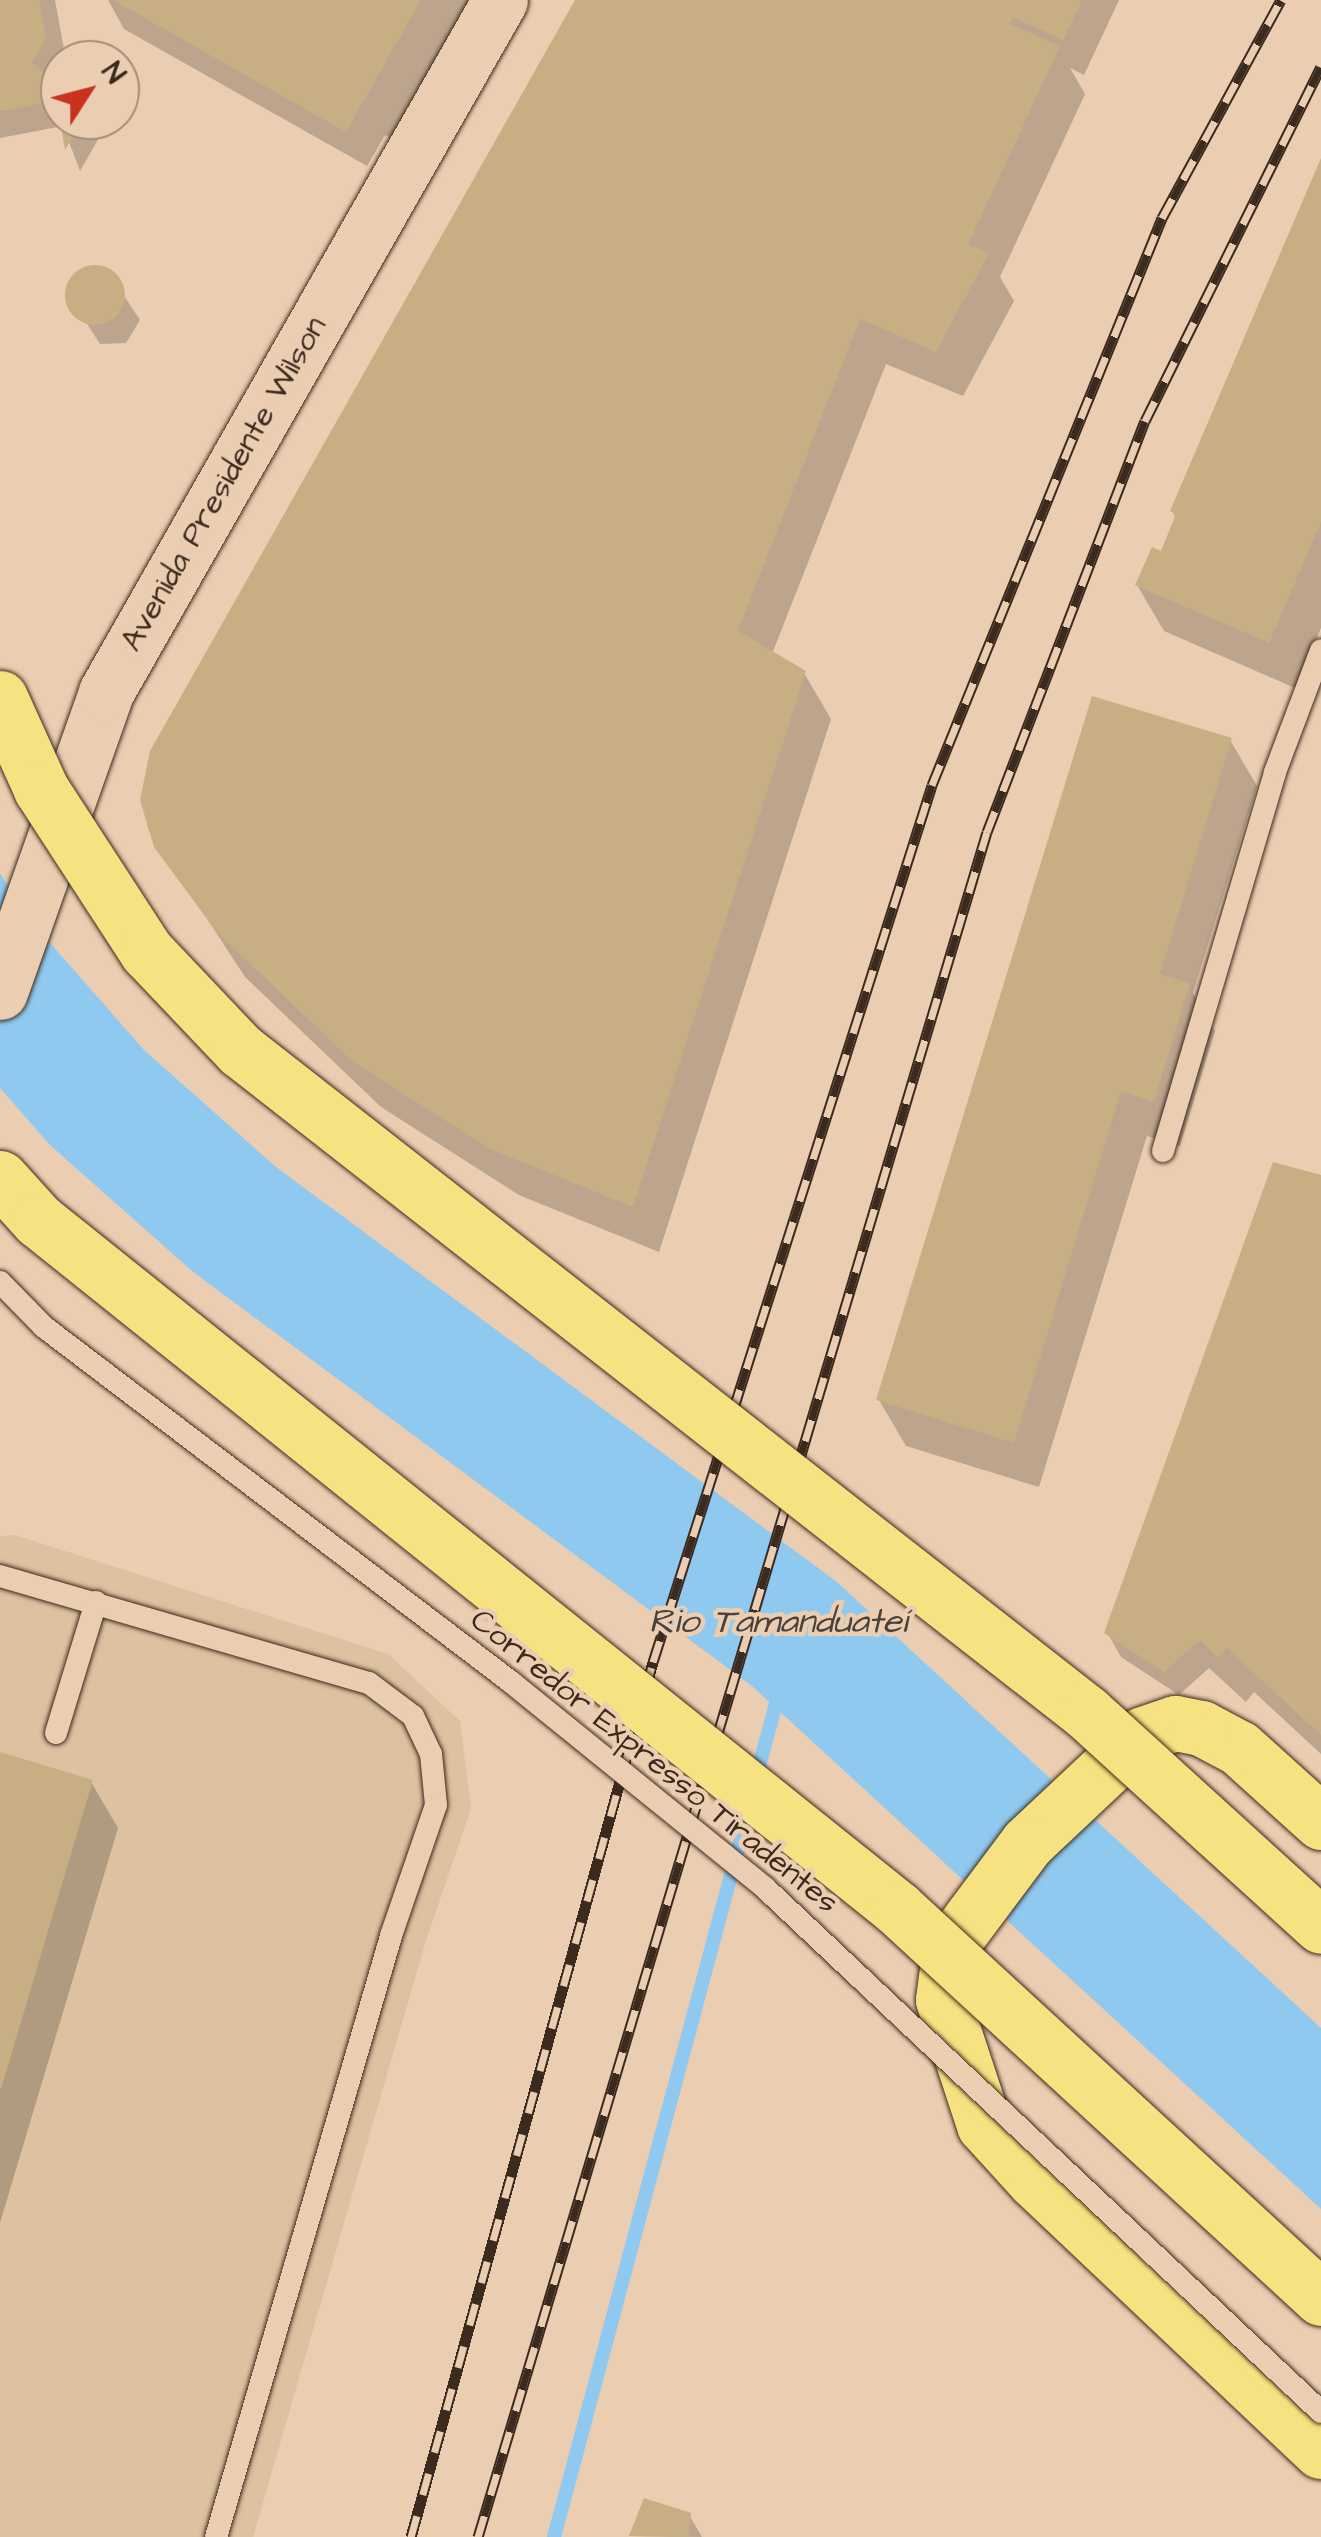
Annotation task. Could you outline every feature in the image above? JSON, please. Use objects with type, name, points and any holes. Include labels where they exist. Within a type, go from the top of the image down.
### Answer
[{"type":"highway","points":[[0,698],[40,789],[146,952],[240,1050],[1087,1713],[1321,1926]]},
{"type":"highway","points":[[0,1178],[38,1220],[897,1908],[1321,2298]]},
{"type":"highway","points":[[1321,1822],[1239,1748],[1201,1728],[1176,1722],[1144,1734],[1027,1843],[950,1946],[943,2000],[949,2032],[984,2124],[1035,2181],[1321,2451]]},
{"type":"main road","name":"Avenida Presidente Wilson","points":[[0,992],[106,692],[500,0]]},
{"type":"lane","points":[[1163,1152],[1275,772],[1321,650]]},
{"type":"lane","name":"Corredor Expresso Tiradentes","points":[[0,1282],[44,1328],[511,1682],[765,1888],[1321,2412]]},
{"type":"lane","points":[[0,1576],[369,1683],[413,1716],[437,1779],[436,1805],[216,2537]]},
{"type":"lane","points":[[56,1732],[96,1602]]},
{"type":"shaded area","points":[[15,1535],[388,1654],[460,1721],[471,1808],[424,1947],[253,2537],[0,2537],[0,1536]]},
{"type":"water","name":"Rio Tamanduateí","points":[[0,873],[23,912],[145,1051],[276,1167],[837,1582],[1321,2028],[1321,2209],[752,1686],[192,1271],[50,1145],[0,1088]]},
{"type":"building","points":[[0,0],[39,0],[46,38],[40,40],[32,63],[40,70],[40,104],[0,111]]},
{"type":"building","points":[[113,0],[421,0],[346,132]]},
{"type":"building","points":[[575,0],[1082,0],[1063,40],[1013,17],[1010,24],[1060,46],[968,245],[989,253],[936,352],[860,319],[738,631],[806,671],[633,1207],[490,1149],[352,1061],[216,931],[154,847],[140,800],[150,751]]},
{"type":"building","points":[[1321,158],[1321,522],[1269,643],[1135,585],[1152,547],[1161,551],[1176,514],[1170,511]]},
{"type":"building","points":[[95,265],[116,274],[125,295],[116,316],[95,325],[74,316],[65,295],[74,274]]},
{"type":"building","points":[[1092,696],[1232,738],[1160,974],[1190,983],[1154,1102],[1121,1091],[1014,1443],[876,1400]]},
{"type":"building","points":[[1273,1162],[1321,1175],[1321,1735],[1227,1648],[1218,1658],[1200,1640],[1164,1672],[1104,1633]]},
{"type":"building","points":[[0,1752],[93,1780],[1,2089],[0,2088]]},
{"type":"building","points":[[644,2498],[691,2513],[688,2537],[629,2536]]},
{"type":"waterway","points":[[756,1778],[779,1692]]},
{"type":"waterway","points":[[554,2537],[750,1804]]},
{"type":"railway","points":[[411,2537],[653,1662],[932,785],[1162,218],[1281,0]]},
{"type":"railway","points":[[478,2537],[987,832],[1145,421],[1321,67]]}]
